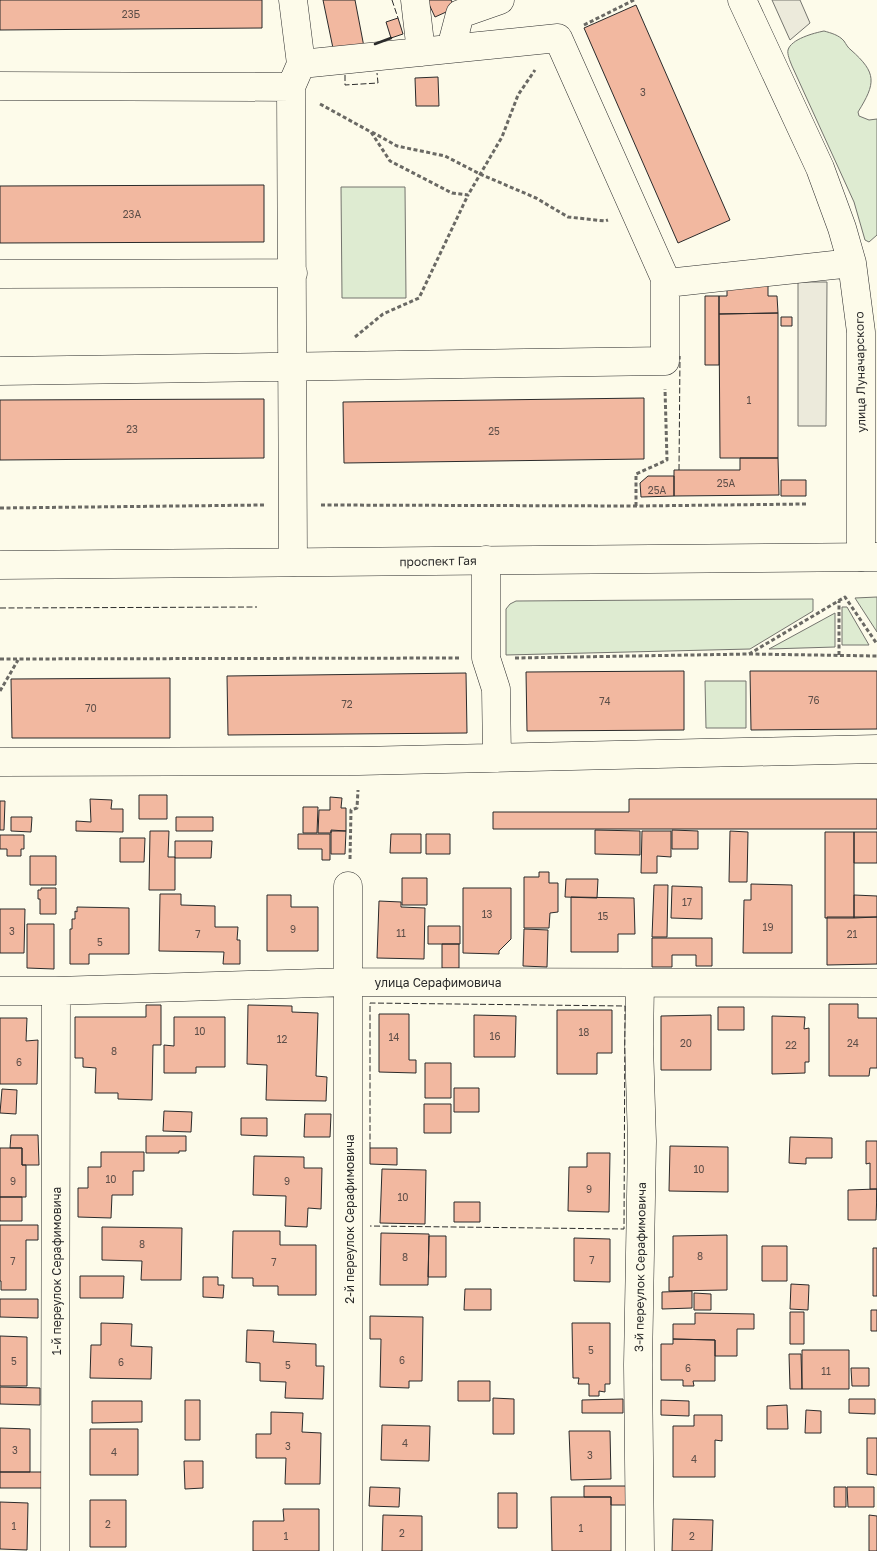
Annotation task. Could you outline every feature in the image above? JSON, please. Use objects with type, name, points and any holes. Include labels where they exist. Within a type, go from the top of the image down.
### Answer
[{"type":"street","points":[[293,0],[296,76],[293,273],[294,562]]},
{"type":"street","points":[[415,0],[421,52]]},
{"type":"street","points":[[451,48],[460,14],[500,0]]},
{"type":"street","name":"улица Луначарского","points":[[742,0],[820,168],[842,228],[852,264],[861,332],[869,557]]},
{"type":"street","points":[[0,86],[296,76],[421,52],[558,38],[668,282],[852,264]]},
{"type":"street","points":[[0,274],[293,273]]},
{"type":"street","points":[[0,371],[665,361],[665,277]]},
{"type":"street","name":"проспект Гая","points":[[0,565],[869,557]]},
{"type":"street","points":[[486,560],[486,658],[496,689],[497,758]]},
{"type":"street","points":[[0,762],[359,761],[877,749]]},
{"type":"street","name":"2-й переулок Серафимовича","points":[[348,886],[348,1551]]},
{"type":"street","name":"улица Серафимовича","points":[[0,991],[349,982],[877,983]]},
{"type":"street","name":"3-й переулок Серафимовича","points":[[640,983],[639,1045],[642,1141],[638,1365],[640,1551]]},
{"type":"street","name":"1-й переулок Серафимовича","points":[[55,1551],[56,991]]},
{"type":"path","points":[[346,338],[355,337],[383,314],[419,298],[468,195],[502,137],[518,95],[558,38],[634,0]]},
{"type":"path","points":[[296,76],[371,132],[397,146],[445,156],[480,174],[536,198],[568,217],[605,221],[635,209]]},
{"type":"path","points":[[371,132],[390,161],[452,192],[468,195]]},
{"type":"path","points":[[636,506],[636,474],[667,460],[665,361]]},
{"type":"path","points":[[0,508],[293,505],[636,506],[806,504]]},
{"type":"path","points":[[749,654],[845,597],[877,644]]},
{"type":"path","points":[[839,601],[839,655]]},
{"type":"path","points":[[0,659],[486,658],[749,654],[877,656]]},
{"type":"path","points":[[0,691],[19,659]]},
{"type":"path","points":[[348,886],[351,810],[357,808],[359,761]]},
{"type":"green space","points":[[824,31],[835,34],[842,39],[866,65],[871,79],[871,86],[858,112],[859,116],[869,120],[877,119],[877,235],[869,242],[865,240],[854,202],[788,56],[788,50],[793,43],[803,37]]},
{"type":"green space","points":[[341,187],[405,187],[406,298],[342,298]]},
{"type":"green space","points":[[877,597],[877,632],[855,598]]},
{"type":"green space","points":[[813,599],[813,611],[750,649],[506,655],[506,609],[516,601]]},
{"type":"green space","points":[[842,607],[847,607],[869,645],[842,645]]},
{"type":"green space","points":[[835,613],[835,647],[769,649]]},
{"type":"green space","points":[[705,681],[746,681],[746,728],[706,728]]},
{"type":"shaded area","points":[[772,0],[800,0],[810,23],[790,40]]},
{"type":"shaded area","points":[[798,282],[827,282],[826,426],[798,426]]},
{"type":"building","points":[[0,0],[262,0],[262,28],[0,30]]},
{"type":"building","points":[[323,0],[355,0],[364,47],[334,53]]},
{"type":"building","points":[[427,0],[451,0],[455,8],[435,17]]},
{"type":"building","points":[[636,5],[730,220],[678,243],[584,28]]},
{"type":"building","points":[[398,18],[403,34],[391,38],[386,22]]},
{"type":"building","points":[[438,77],[439,106],[416,106],[415,78]]},
{"type":"building","points":[[264,185],[264,242],[0,243],[0,186]]},
{"type":"building","points":[[727,283],[768,283],[768,296],[777,296],[778,313],[719,314],[719,296],[727,296]]},
{"type":"building","points":[[705,296],[719,296],[719,365],[705,365]]},
{"type":"building","points":[[778,313],[778,458],[720,458],[719,314]]},
{"type":"building","points":[[781,317],[792,317],[792,326],[781,326]]},
{"type":"building","points":[[644,398],[644,459],[344,463],[343,402]]},
{"type":"building","points":[[264,399],[264,458],[0,460],[0,400]]},
{"type":"building","points":[[740,458],[778,458],[779,495],[674,496],[674,470],[740,470]]},
{"type":"building","points":[[648,476],[674,476],[674,496],[641,497],[640,483]]},
{"type":"building","points":[[781,480],[806,480],[806,496],[781,496]]},
{"type":"building","points":[[684,671],[684,730],[527,731],[526,672]]},
{"type":"building","points":[[750,671],[877,671],[877,729],[751,730]]},
{"type":"building","points":[[466,673],[467,733],[228,735],[227,676]]},
{"type":"building","points":[[170,678],[170,738],[12,738],[11,679]]},
{"type":"building","points":[[139,795],[167,795],[167,819],[139,819]]},
{"type":"building","points":[[330,797],[342,798],[341,808],[346,808],[346,831],[331,830],[331,833],[318,833],[319,810],[330,810]]},
{"type":"building","points":[[90,799],[112,800],[111,809],[123,809],[123,832],[76,831],[76,821],[91,822]]},
{"type":"building","points":[[629,799],[877,799],[877,829],[493,829],[493,812],[629,812]]},
{"type":"building","points":[[0,801],[5,801],[4,830],[0,830]]},
{"type":"building","points":[[303,807],[318,807],[317,833],[303,833]]},
{"type":"building","points":[[11,817],[32,817],[31,832],[11,831]]},
{"type":"building","points":[[176,817],[213,817],[213,831],[176,831]]},
{"type":"building","points":[[595,830],[640,831],[640,855],[595,854]]},
{"type":"building","points":[[672,830],[698,831],[698,849],[672,849]]},
{"type":"building","points":[[150,831],[169,831],[168,857],[175,857],[175,890],[149,890]]},
{"type":"building","points":[[331,831],[346,831],[345,854],[331,854]]},
{"type":"building","points":[[642,831],[671,831],[671,857],[657,856],[657,873],[641,873]]},
{"type":"building","points":[[730,831],[748,832],[747,882],[729,882]]},
{"type":"building","points":[[825,832],[854,832],[854,918],[825,918]]},
{"type":"building","points":[[854,832],[877,832],[877,863],[854,863]]},
{"type":"building","points":[[298,834],[330,834],[330,860],[322,860],[322,849],[298,849]]},
{"type":"building","points":[[391,834],[421,834],[421,853],[390,853]]},
{"type":"building","points":[[426,834],[450,834],[450,854],[426,854]]},
{"type":"building","points":[[0,835],[24,835],[24,849],[21,849],[21,856],[7,856],[7,849],[0,849]]},
{"type":"building","points":[[120,838],[145,838],[144,862],[120,862]]},
{"type":"building","points":[[175,841],[212,841],[211,858],[175,858]]},
{"type":"building","points":[[30,856],[56,856],[56,885],[30,885]]},
{"type":"building","points":[[539,872],[549,872],[549,883],[558,883],[558,912],[550,913],[549,928],[524,928],[524,877],[539,877]]},
{"type":"building","points":[[402,878],[427,878],[427,905],[402,905]]},
{"type":"building","points":[[566,879],[598,879],[597,898],[565,897]]},
{"type":"building","points":[[751,884],[792,885],[792,953],[743,953],[744,900],[751,900]]},
{"type":"building","points":[[654,885],[668,885],[667,937],[652,937]]},
{"type":"building","points":[[672,886],[702,887],[702,919],[671,918]]},
{"type":"building","points":[[41,888],[56,888],[56,914],[40,914],[38,890],[41,890]]},
{"type":"building","points":[[463,888],[511,888],[511,939],[499,951],[499,954],[463,953]]},
{"type":"building","points":[[160,894],[181,894],[181,905],[215,906],[215,927],[238,927],[237,940],[240,940],[240,964],[223,964],[224,952],[159,951]]},
{"type":"building","points":[[267,895],[291,895],[291,907],[318,907],[318,951],[267,951]]},
{"type":"building","points":[[854,895],[877,896],[877,917],[854,918]]},
{"type":"building","points":[[571,897],[634,898],[635,934],[618,934],[618,952],[571,952]]},
{"type":"building","points":[[379,901],[401,902],[401,907],[425,908],[424,959],[377,958]]},
{"type":"building","points":[[77,907],[129,908],[129,954],[89,954],[89,964],[70,964],[70,929],[72,929],[72,919],[75,919]]},
{"type":"building","points":[[0,909],[25,909],[24,953],[0,953]]},
{"type":"building","points":[[827,917],[877,917],[877,964],[827,965]]},
{"type":"building","points":[[27,924],[54,924],[54,969],[27,968]]},
{"type":"building","points":[[428,926],[460,926],[460,944],[428,944]]},
{"type":"building","points":[[524,929],[548,930],[547,967],[523,966]]},
{"type":"building","points":[[652,938],[712,938],[712,966],[696,966],[696,955],[672,955],[672,967],[652,967]]},
{"type":"building","points":[[442,944],[459,944],[459,968],[442,968]]},
{"type":"building","points":[[829,1004],[858,1004],[858,1018],[877,1018],[877,1068],[870,1068],[869,1076],[829,1076]]},
{"type":"building","points":[[146,1005],[161,1005],[161,1045],[153,1045],[152,1100],[118,1099],[118,1093],[95,1093],[96,1068],[83,1067],[83,1058],[75,1058],[75,1017],[146,1017]]},
{"type":"building","points":[[248,1005],[292,1006],[292,1012],[318,1013],[316,1076],[327,1077],[326,1101],[266,1100],[267,1065],[247,1064]]},
{"type":"building","points":[[718,1007],[744,1007],[744,1030],[718,1030]]},
{"type":"building","points":[[557,1010],[612,1010],[612,1053],[597,1053],[597,1074],[557,1074]]},
{"type":"building","points":[[379,1014],[409,1014],[409,1060],[416,1060],[416,1073],[379,1072]]},
{"type":"building","points":[[474,1015],[516,1016],[515,1057],[474,1057]]},
{"type":"building","points":[[711,1015],[711,1070],[661,1070],[661,1016]]},
{"type":"building","points":[[772,1016],[805,1017],[804,1029],[809,1028],[809,1062],[805,1062],[805,1073],[772,1074]]},
{"type":"building","points":[[174,1017],[225,1017],[225,1067],[196,1067],[196,1073],[164,1073],[164,1045],[174,1046]]},
{"type":"building","points":[[0,1018],[27,1018],[26,1041],[38,1040],[37,1084],[0,1084]]},
{"type":"building","points":[[425,1063],[451,1063],[451,1098],[425,1098]]},
{"type":"building","points":[[454,1088],[479,1088],[479,1112],[454,1112]]},
{"type":"building","points":[[2,1089],[17,1090],[16,1114],[0,1113]]},
{"type":"building","points":[[424,1104],[451,1104],[451,1133],[424,1133]]},
{"type":"building","points":[[164,1111],[192,1112],[191,1132],[163,1131]]},
{"type":"building","points":[[305,1114],[331,1114],[330,1137],[304,1137]]},
{"type":"building","points":[[241,1118],[267,1118],[267,1136],[241,1135]]},
{"type":"building","points":[[11,1135],[38,1135],[39,1165],[22,1165],[22,1148],[10,1148]]},
{"type":"building","points":[[146,1136],[186,1136],[186,1151],[179,1151],[179,1153],[146,1153]]},
{"type":"building","points":[[790,1137],[832,1138],[832,1158],[806,1158],[806,1164],[789,1163]]},
{"type":"building","points":[[866,1141],[877,1141],[877,1189],[870,1189],[870,1163],[866,1164]]},
{"type":"building","points":[[670,1146],[728,1147],[728,1192],[669,1191]]},
{"type":"building","points":[[0,1148],[22,1148],[22,1165],[26,1165],[26,1197],[0,1197]]},
{"type":"building","points":[[370,1148],[397,1148],[397,1165],[370,1164]]},
{"type":"building","points":[[101,1152],[144,1152],[144,1171],[133,1171],[133,1195],[112,1195],[111,1218],[78,1217],[78,1188],[88,1188],[88,1167],[101,1167]]},
{"type":"building","points":[[587,1153],[610,1153],[609,1212],[568,1211],[569,1167],[587,1167]]},
{"type":"building","points":[[254,1156],[304,1157],[304,1168],[322,1168],[321,1209],[308,1208],[307,1227],[285,1226],[286,1196],[253,1195]]},
{"type":"building","points":[[382,1169],[426,1170],[425,1224],[380,1223]]},
{"type":"building","points":[[877,1189],[876,1220],[848,1220],[848,1190]]},
{"type":"building","points":[[0,1197],[22,1197],[22,1221],[0,1221]]},
{"type":"building","points":[[454,1202],[480,1202],[480,1222],[454,1222]]},
{"type":"building","points":[[0,1225],[38,1225],[38,1240],[26,1240],[26,1290],[1,1290]]},
{"type":"building","points":[[102,1227],[182,1228],[181,1280],[141,1280],[142,1261],[102,1260]]},
{"type":"building","points":[[233,1231],[280,1231],[280,1245],[316,1245],[316,1295],[278,1295],[278,1286],[253,1286],[253,1278],[232,1278]]},
{"type":"building","points":[[381,1233],[429,1234],[428,1285],[380,1285]]},
{"type":"building","points":[[727,1235],[727,1290],[669,1291],[669,1277],[673,1277],[673,1236]]},
{"type":"building","points":[[429,1236],[446,1236],[446,1277],[428,1277]]},
{"type":"building","points":[[574,1238],[610,1239],[610,1282],[574,1281]]},
{"type":"building","points":[[762,1246],[787,1246],[787,1281],[762,1281]]},
{"type":"building","points":[[873,1248],[877,1248],[877,1296],[873,1296]]},
{"type":"building","points":[[80,1276],[124,1276],[123,1298],[80,1298]]},
{"type":"building","points":[[203,1277],[218,1277],[218,1285],[224,1285],[223,1298],[203,1297]]},
{"type":"building","points":[[791,1284],[809,1285],[808,1310],[790,1309]]},
{"type":"building","points":[[465,1289],[491,1289],[491,1310],[464,1310]]},
{"type":"building","points":[[692,1291],[692,1308],[662,1309],[662,1292]]},
{"type":"building","points":[[694,1293],[711,1294],[711,1310],[694,1310]]},
{"type":"building","points":[[0,1299],[38,1299],[38,1318],[0,1317]]},
{"type":"building","points":[[871,1310],[877,1310],[877,1331],[871,1331]]},
{"type":"building","points":[[790,1312],[804,1312],[804,1344],[790,1344]]},
{"type":"building","points":[[695,1313],[754,1314],[754,1329],[737,1329],[737,1356],[715,1356],[715,1340],[673,1339],[673,1324],[695,1324]]},
{"type":"building","points":[[370,1316],[423,1317],[422,1381],[409,1381],[409,1388],[380,1387],[381,1339],[370,1339]]},
{"type":"building","points":[[101,1323],[132,1324],[131,1346],[152,1347],[151,1379],[90,1378],[91,1345],[101,1345]]},
{"type":"building","points":[[572,1323],[610,1323],[610,1384],[605,1384],[605,1392],[599,1391],[599,1396],[589,1396],[589,1384],[578,1384],[579,1378],[573,1378]]},
{"type":"building","points":[[247,1330],[274,1331],[273,1342],[316,1344],[316,1366],[324,1366],[323,1399],[285,1398],[286,1382],[260,1381],[260,1363],[246,1362]]},
{"type":"building","points":[[0,1336],[27,1337],[27,1386],[0,1386]]},
{"type":"building","points":[[673,1339],[715,1340],[715,1381],[693,1381],[694,1386],[683,1386],[683,1380],[661,1380],[661,1344],[673,1344]]},
{"type":"building","points":[[802,1350],[849,1350],[849,1389],[802,1389]]},
{"type":"building","points":[[789,1354],[801,1354],[802,1389],[790,1389]]},
{"type":"building","points":[[851,1368],[869,1368],[869,1386],[852,1386]]},
{"type":"building","points":[[458,1381],[490,1381],[490,1401],[458,1401]]},
{"type":"building","points":[[0,1387],[40,1388],[40,1405],[0,1404]]},
{"type":"building","points":[[493,1398],[514,1399],[514,1434],[493,1434]]},
{"type":"building","points":[[623,1399],[623,1413],[582,1413],[582,1400]]},
{"type":"building","points":[[849,1399],[875,1399],[875,1414],[849,1413]]},
{"type":"building","points":[[185,1400],[200,1400],[200,1440],[185,1440]]},
{"type":"building","points":[[661,1400],[689,1401],[689,1416],[661,1415]]},
{"type":"building","points":[[92,1401],[142,1401],[142,1422],[92,1423]]},
{"type":"building","points":[[787,1405],[788,1429],[767,1429],[767,1406]]},
{"type":"building","points":[[806,1410],[821,1411],[821,1433],[805,1433]]},
{"type":"building","points":[[271,1412],[303,1413],[302,1432],[321,1433],[320,1484],[285,1484],[286,1458],[256,1458],[256,1434],[271,1434]]},
{"type":"building","points":[[694,1415],[722,1415],[722,1441],[715,1440],[715,1477],[673,1477],[673,1426],[694,1426]]},
{"type":"building","points":[[382,1425],[430,1426],[429,1461],[381,1460]]},
{"type":"building","points":[[0,1428],[30,1429],[30,1472],[0,1472]]},
{"type":"building","points":[[90,1429],[138,1429],[138,1475],[90,1475]]},
{"type":"building","points":[[569,1431],[610,1431],[611,1479],[571,1480]]},
{"type":"building","points":[[867,1438],[877,1438],[877,1475],[867,1474]]},
{"type":"building","points":[[184,1461],[203,1461],[203,1488],[185,1489]]},
{"type":"building","points":[[0,1472],[42,1472],[42,1488],[0,1488]]},
{"type":"building","points":[[584,1486],[629,1486],[629,1505],[611,1505],[611,1497],[584,1497]]},
{"type":"building","points":[[370,1487],[400,1488],[399,1507],[369,1506]]},
{"type":"building","points":[[834,1487],[846,1487],[846,1507],[834,1507]]},
{"type":"building","points":[[847,1487],[874,1487],[874,1507],[848,1507]]},
{"type":"building","points":[[498,1493],[517,1493],[517,1528],[498,1528]]},
{"type":"building","points":[[551,1497],[611,1497],[611,1551],[552,1551]]},
{"type":"building","points":[[90,1500],[126,1500],[126,1547],[90,1547]]},
{"type":"building","points":[[0,1502],[28,1503],[27,1550],[0,1549]]},
{"type":"building","points":[[283,1509],[319,1509],[319,1551],[253,1551],[253,1521],[284,1521]]},
{"type":"building","points":[[383,1515],[422,1516],[422,1551],[382,1551]]},
{"type":"building","points":[[869,1515],[877,1516],[877,1551],[869,1551]]},
{"type":"building","points":[[673,1519],[713,1520],[712,1551],[672,1551]]},
{"type":"fence","points":[[392,0],[398,18]]},
{"type":"fence","points":[[345,75],[345,85],[378,83],[377,73]]},
{"type":"fence","points":[[679,470],[680,356]]},
{"type":"fence","points":[[0,608],[257,607]]},
{"type":"fence","points":[[370,1148],[370,1003],[625,1006],[624,1229],[370,1226]]},
{"type":"wall","points":[[375,44],[391,38]]}]
